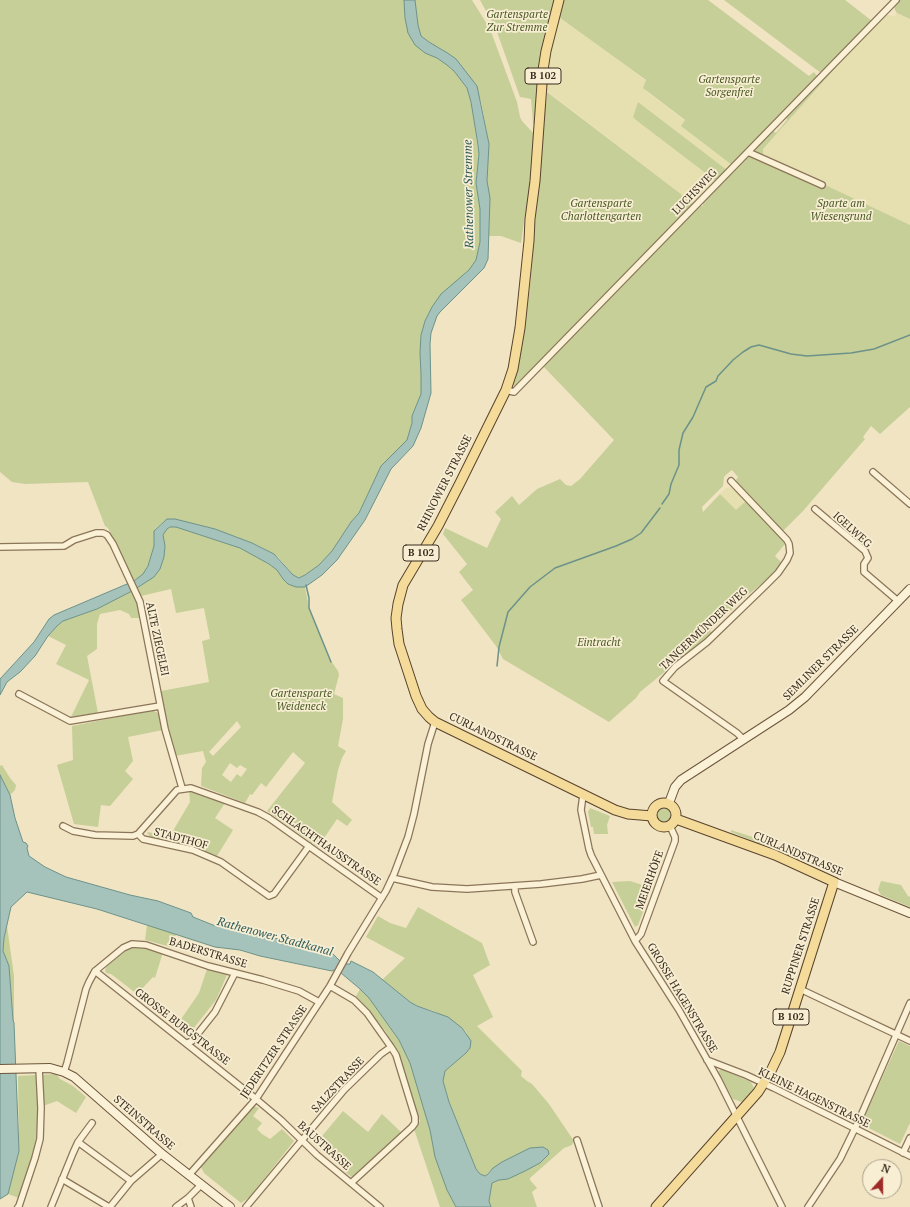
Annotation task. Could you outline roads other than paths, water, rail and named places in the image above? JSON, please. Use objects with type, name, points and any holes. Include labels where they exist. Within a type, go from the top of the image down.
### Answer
[{"type":"main road","name":"RHINOWER STRASSE","points":[[435,722],[422,709],[416,696],[399,644],[396,618],[398,604],[402,589],[408,576],[438,526],[506,390],[516,357],[537,153],[543,70],[559,0]]},
{"type":"main road","name":"SEMLINER STRASSE","points":[[669,803],[675,787],[681,780],[789,710],[805,697],[910,589]]},
{"type":"main road","name":"CURLANDSTRASSE","points":[[435,722],[615,810],[628,814],[652,816]]},
{"type":"main road","points":[[664,802],[669,803],[675,809],[673,822],[665,827],[658,825],[652,816],[653,809],[656,805],[664,802]]},
{"type":"main road","name":"CURLANDSTRASSE","points":[[673,822],[775,855],[834,882],[910,913]]},
{"type":"main road","name":"RUPPINER STRASSE","points":[[764,1084],[780,1052],[834,882]]},
{"type":"main road","name":"STEINSTRASSE","points":[[0,1069],[50,1068],[64,1072],[77,1080],[162,1154],[230,1207]]},
{"type":"main road","name":"B 102","points":[[656,1207],[764,1084]]},
{"type":"street","name":"LUCHSWEG","points":[[506,390],[514,392],[896,0]]},
{"type":"street","points":[[748,152],[822,185]]},
{"type":"street","points":[[872,472],[910,504]]},
{"type":"street","name":"TANGERMÜNDER WEG","points":[[731,481],[787,540],[790,553],[788,560],[765,586],[707,642],[675,667],[663,681],[737,733],[743,739]]},
{"type":"street","name":"IGELWEG","points":[[815,509],[865,551],[868,558],[864,564],[864,572],[898,600]]},
{"type":"street","name":"ALTE ZIEGELEI","points":[[0,547],[64,546],[74,540],[96,533],[103,533],[107,535],[113,544],[137,596],[144,618],[165,729],[182,788]]},
{"type":"street","points":[[18,694],[70,722],[160,706]]},
{"type":"street","points":[[382,898],[392,878],[411,824],[428,744],[435,722]]},
{"type":"street","points":[[138,834],[173,793],[182,788]]},
{"type":"street","name":"SCHLACHTHAUSSTRASSE","points":[[182,788],[196,789],[258,812],[270,818],[382,898]]},
{"type":"street","name":"GROSSE HAGENSTRASSE","points":[[583,795],[581,810],[589,849],[635,941],[679,1010],[708,1060],[782,1207]]},
{"type":"street","name":"MEIERHÖFE","points":[[635,941],[641,934],[675,841],[673,822]]},
{"type":"street","name":"STADTHOF","points":[[63,826],[73,831],[95,835],[129,837],[138,834],[143,839],[193,850],[221,862],[269,896],[274,894],[309,846]]},
{"type":"street","points":[[392,878],[419,885],[447,888],[490,888],[572,881],[602,875]]},
{"type":"street","points":[[515,886],[515,892],[533,942]]},
{"type":"street","name":"JEDERITZER STRASSE","points":[[189,1175],[256,1098],[339,972],[343,962],[382,898]]},
{"type":"street","name":"BADERSTRASSE","points":[[95,971],[128,945],[146,945],[208,966],[299,991],[320,1002]]},
{"type":"street","points":[[64,1072],[86,989],[95,971]]},
{"type":"street","name":"GROSSE BURGSTRASSE","points":[[95,971],[256,1098]]},
{"type":"street","points":[[187,1043],[192,1041],[215,1012],[235,973]]},
{"type":"street","points":[[330,986],[354,1000],[367,1013],[391,1047],[396,1055],[415,1117],[415,1123],[412,1127],[351,1183]]},
{"type":"street","points":[[800,989],[910,1041]]},
{"type":"street","points":[[808,1207],[834,1168],[855,1129],[910,1003]]},
{"type":"street","name":"SALZSTRASSE","points":[[246,1207],[354,1079],[381,1054],[391,1047]]},
{"type":"street","name":"KLEINE HAGENSTRASSE","points":[[708,1060],[764,1084],[910,1156]]},
{"type":"street","points":[[19,1207],[40,1139],[41,1108],[39,1068]]},
{"type":"street","name":"BAUSTRASSE","points":[[256,1098],[380,1207]]},
{"type":"street","points":[[51,1207],[78,1142],[92,1123]]},
{"type":"street","points":[[903,1153],[910,1138]]},
{"type":"street","points":[[577,1140],[599,1207]]},
{"type":"street","points":[[78,1142],[131,1181]]},
{"type":"street","points":[[62,1179],[110,1207],[131,1181],[162,1154]]},
{"type":"street","points":[[176,1207],[201,1185]]},
{"type":"street","points":[[188,1198],[192,1207]]},
{"type":"water","points":[[404,0],[415,0],[421,36],[456,59],[477,86],[489,144],[487,181],[490,198],[488,259],[484,268],[437,316],[431,333],[430,344],[431,393],[421,428],[413,446],[391,469],[365,520],[337,560],[322,575],[305,587],[296,587],[288,584],[277,570],[269,564],[240,548],[176,527],[170,527],[163,535],[165,546],[164,557],[160,569],[154,577],[132,591],[97,609],[63,621],[48,636],[35,656],[20,672],[7,682],[0,695],[0,679],[34,642],[49,619],[54,615],[134,581],[143,574],[148,566],[154,546],[154,531],[167,519],[175,519],[215,529],[252,543],[274,554],[293,575],[299,578],[319,565],[332,551],[351,522],[359,513],[381,466],[407,440],[412,423],[412,416],[421,394],[420,353],[421,335],[425,321],[441,294],[469,270],[476,260],[480,242],[480,209],[476,183],[479,154],[471,102],[467,88],[454,71],[447,65],[437,58],[425,53],[415,45],[408,33]]},
{"type":"water","points":[[0,775],[10,795],[15,818],[23,842],[28,846],[29,856],[45,867],[66,877],[130,895],[158,901],[191,913],[193,917],[218,927],[221,924],[241,930],[243,928],[278,939],[278,941],[282,943],[284,942],[329,950],[345,964],[350,964],[351,961],[373,972],[410,1002],[448,1017],[462,1028],[471,1041],[470,1048],[445,1071],[443,1081],[449,1102],[476,1169],[480,1174],[485,1176],[502,1162],[530,1148],[543,1147],[548,1150],[549,1154],[540,1163],[525,1171],[508,1179],[499,1180],[492,1183],[489,1201],[491,1207],[456,1207],[447,1190],[435,1157],[430,1130],[410,1063],[399,1040],[369,998],[341,973],[334,970],[332,971],[260,956],[240,950],[215,947],[97,909],[27,892],[11,907],[4,938],[3,951],[9,966],[14,1023],[19,1151],[8,1194],[0,1199]]},
{"type":"waterway","points":[[662,504],[669,494],[671,484],[679,465],[679,450],[683,433],[693,417],[706,387],[716,381],[718,376],[743,352],[751,347],[759,345],[791,354],[807,356],[851,353],[874,349],[910,335]]},
{"type":"waterway","points":[[497,666],[499,647],[508,612],[530,587],[555,568],[632,539],[641,533],[660,508]]},
{"type":"waterway","points":[[306,585],[309,598],[309,608],[331,662]]},
{"type":"park label","name":"Gartensparte Zur Stremme","points":[[517,21]]},
{"type":"park label","name":"Gartensparte Sorgenfrei","points":[[729,86]]},
{"type":"park label","name":"Gartensparte Charlottengarten","points":[[601,210]]},
{"type":"park label","name":"Sparte am Wiesengrund","points":[[841,210]]},
{"type":"park label","name":"Eintracht","points":[[599,643]]},
{"type":"park label","name":"Gartensparte Weideneck","points":[[301,700]]},
{"type":"water label","name":"Rathenower Stremme","points":[[469,194]]},
{"type":"water label","name":"Rathenower Stadtkanal","points":[[275,937]]}]
